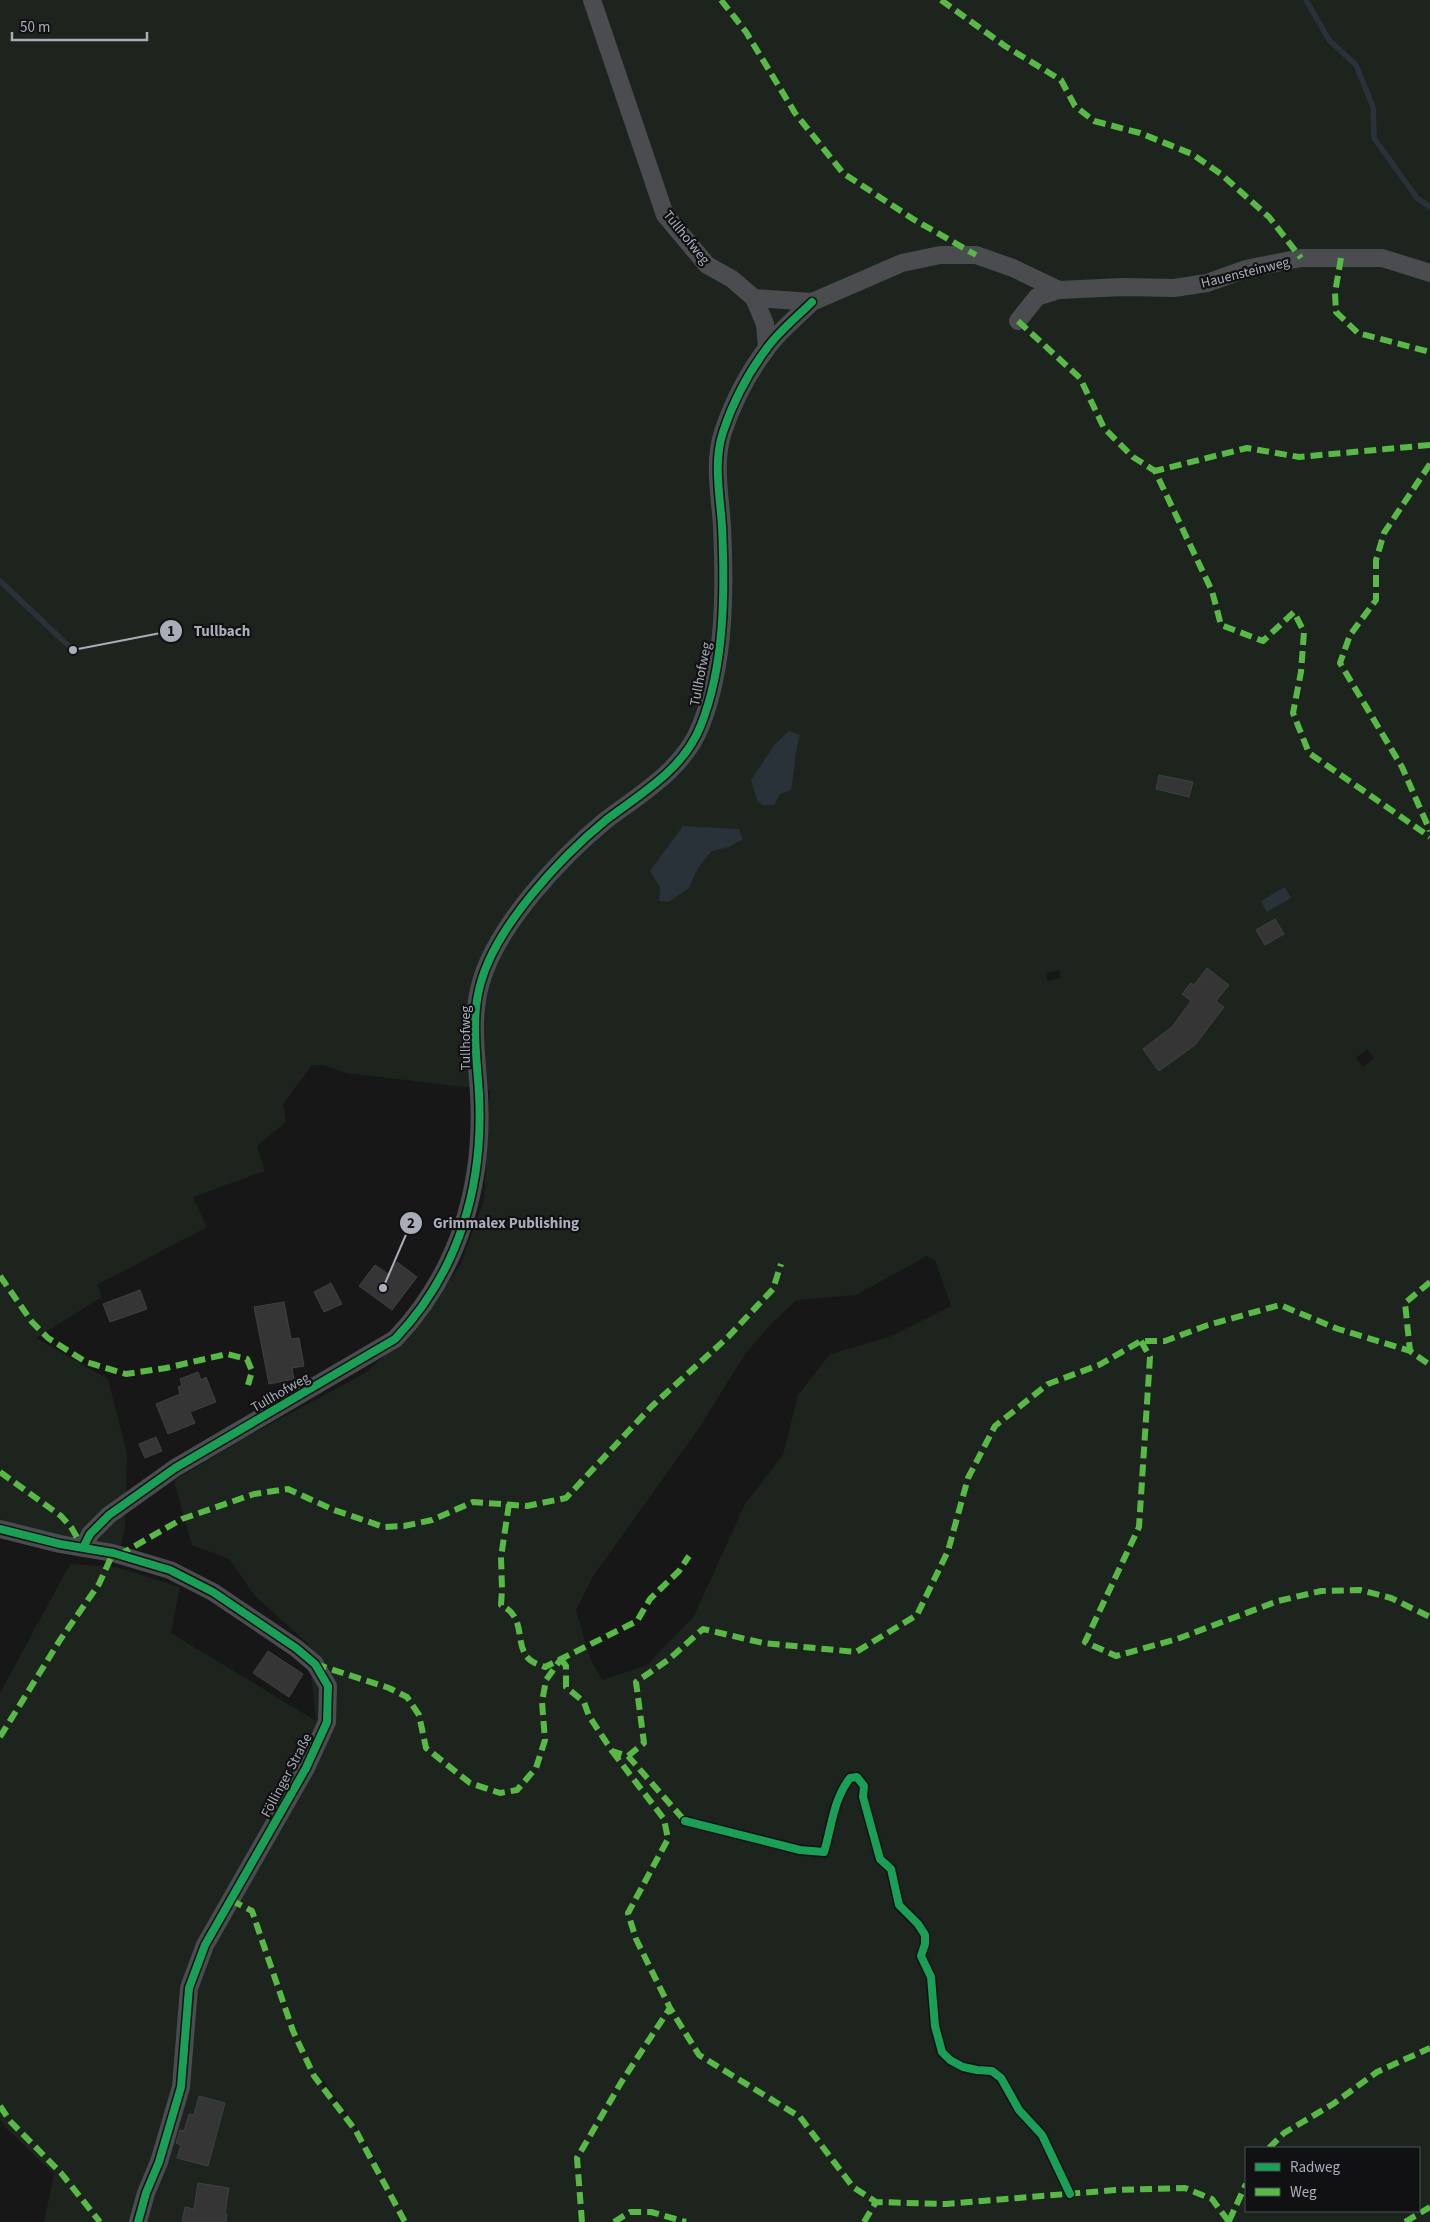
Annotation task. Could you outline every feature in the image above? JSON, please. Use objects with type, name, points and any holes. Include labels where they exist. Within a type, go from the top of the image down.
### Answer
[{"type":"street","name":"Tullhofweg","points":[[83,1548],[90,1534],[109,1515],[176,1468],[395,1339],[411,1322],[433,1292],[458,1243],[476,1180],[479,1097],[474,1020],[479,990],[487,965],[508,928],[540,884],[563,858],[606,821],[662,780],[685,753],[700,729],[712,696],[722,609],[722,529],[718,468],[722,434],[741,388],[767,347],[765,324],[754,298],[732,279],[707,265],[664,214],[592,0]]},
{"type":"street","name":"Hauensteinweg","points":[[767,347],[812,302],[902,263],[940,255],[976,255],[1013,268],[1058,290]]},
{"type":"street","name":"Hauensteinweg","points":[[1018,321],[1037,297],[1058,290],[1123,287],[1174,288],[1207,283],[1246,269],[1300,258],[1382,258],[1430,273]]},
{"type":"street","name":"Hauensteinweg","points":[[754,298],[812,302]]},
{"type":"street","name":"Föllinger Straße","points":[[0,1529],[112,1553],[170,1570],[213,1592],[296,1648],[315,1664],[328,1686],[327,1722],[309,1760],[205,1945],[195,1968],[189,1988],[180,2086],[159,2162],[146,2193],[138,2222]]},
{"type":"shaded area","points":[[0,0],[1430,0],[1430,2222],[44,2222],[54,2174],[5,2127],[0,2119],[0,1693],[70,1564],[116,1567],[180,1587],[171,1633],[316,1721],[308,1644],[254,1595],[229,1559],[192,1545],[174,1481],[243,1439],[365,1373],[415,1329],[461,1264],[484,1200],[490,1090],[346,1073],[324,1065],[312,1065],[283,1104],[286,1122],[257,1146],[265,1171],[193,1197],[207,1227],[97,1285],[102,1297],[36,1338],[108,1379],[127,1453],[125,1527],[121,1545],[60,1539],[0,1519]],"holes":[[[800,735],[794,754],[794,775],[780,794]],[[1159,775],[1192,782],[1189,797],[1156,789]],[[739,829],[729,847],[712,851],[698,868],[689,888],[669,902],[659,901],[660,887]],[[1059,970],[1061,978],[1048,981],[1046,973]],[[1367,1049],[1374,1058],[1363,1067],[1356,1058]],[[927,1256],[935,1260],[951,1306],[889,1337],[830,1354],[798,1395],[783,1455],[745,1504],[694,1616],[647,1665],[602,1680],[590,1658],[576,1610],[592,1578],[697,1431],[746,1353],[772,1323],[797,1300],[856,1295]],[[323,2079],[363,2137],[386,2182],[356,2131],[321,2085]]]},
{"type":"shaded area","points":[[789,731],[800,735],[791,790],[780,794],[774,805],[762,805],[757,800],[751,780],[775,744]]},
{"type":"shaded area","points":[[683,826],[739,829],[743,839],[729,847],[712,851],[698,868],[689,888],[669,902],[659,901],[660,887],[650,871]]},
{"type":"shaded area","points":[[1285,887],[1291,898],[1267,912],[1261,901]]},
{"type":"building","points":[[1159,775],[1193,782],[1189,797],[1156,789]]},
{"type":"building","points":[[1275,919],[1284,934],[1265,945],[1256,930]]},
{"type":"building","points":[[1207,968],[1229,985],[1216,1001],[1224,1007],[1195,1045],[1159,1071],[1143,1049],[1172,1027],[1191,1001],[1182,994],[1191,983],[1194,985]]},
{"type":"building","points":[[397,1262],[417,1277],[392,1310],[359,1286],[375,1265],[388,1274]]},
{"type":"building","points":[[331,1283],[342,1304],[324,1312],[314,1292]]},
{"type":"building","points":[[140,1290],[147,1309],[110,1322],[103,1304]]},
{"type":"building","points":[[284,1302],[291,1339],[299,1338],[304,1366],[292,1368],[294,1379],[269,1384],[254,1307]]},
{"type":"building","points":[[198,1372],[201,1380],[206,1377],[216,1402],[190,1412],[195,1423],[168,1434],[156,1404],[180,1394],[178,1387],[182,1385],[180,1379]]},
{"type":"building","points":[[156,1437],[162,1451],[145,1458],[139,1444]]},
{"type":"building","points":[[268,1651],[303,1674],[289,1697],[253,1673]]},
{"type":"building","points":[[199,2096],[225,2103],[208,2166],[177,2158],[181,2145],[176,2143],[180,2130],[184,2131],[189,2114],[194,2115]]},
{"type":"building","points":[[198,2183],[229,2188],[225,2213],[227,2214],[226,2222],[182,2222],[185,2207],[194,2209]]},
{"type":"waterway","points":[[1306,0],[1329,40],[1356,65],[1373,107],[1374,138],[1417,198],[1430,207]]},
{"type":"waterway","points":[[0,581],[73,650]]},
{"type":"marked path","points":[[721,0],[746,32],[795,113],[843,173],[913,219],[976,255]]},
{"type":"marked path","points":[[941,0],[1005,46],[1061,80],[1075,106],[1094,121],[1140,133],[1192,154],[1221,174],[1269,217],[1301,258]]},
{"type":"marked path","points":[[1341,258],[1335,293],[1336,312],[1358,333],[1430,352]]},
{"type":"marked path","points":[[1018,321],[1080,378],[1104,428],[1133,457],[1155,471]]},
{"type":"marked path","points":[[1430,445],[1299,457],[1247,448],[1155,471],[1212,591],[1221,625],[1263,641],[1294,612],[1304,632],[1301,672],[1293,713],[1309,753],[1430,837]]},
{"type":"marked path","points":[[1430,464],[1384,533],[1376,560],[1376,600],[1350,635],[1340,663],[1402,767],[1430,831]]},
{"type":"marked path","points":[[119,1555],[182,1519],[254,1494],[288,1489],[334,1510],[384,1527],[404,1526],[432,1520],[473,1502],[527,1506],[566,1498],[652,1406],[728,1337],[773,1289],[781,1264]]},
{"type":"marked path","points":[[0,1276],[32,1322],[48,1338],[86,1362],[126,1374],[166,1368],[227,1354],[247,1359],[252,1371],[248,1385]]},
{"type":"marked path","points":[[1430,1282],[1405,1303],[1410,1351],[1430,1365]]},
{"type":"marked path","points":[[628,1756],[644,1743],[636,1682],[668,1660],[703,1629],[763,1643],[856,1652],[917,1615],[948,1551],[968,1478],[995,1426],[1048,1384],[1099,1365],[1141,1341],[1165,1341],[1208,1325],[1280,1305],[1338,1329],[1410,1351]]},
{"type":"marked path","points":[[1141,1341],[1150,1357],[1139,1527],[1085,1642],[1116,1656],[1177,1639],[1278,1601],[1321,1591],[1360,1590],[1391,1598],[1430,1617]]},
{"type":"marked path","points":[[0,1472],[61,1516],[71,1527],[83,1548]]},
{"type":"marked path","points":[[509,1504],[501,1557],[501,1605],[515,1617],[525,1654],[530,1660],[545,1667],[637,1621],[650,1599],[679,1571],[689,1556]]},
{"type":"marked path","points":[[0,1737],[60,1640],[99,1584],[113,1553]]},
{"type":"marked path","points":[[561,1659],[566,1666],[566,1687],[584,1702],[589,1716],[612,1751],[628,1756],[685,1821],[690,1822]]},
{"type":"marked path","points":[[315,1664],[389,1688],[407,1697],[419,1715],[426,1748],[470,1783],[500,1793],[517,1790],[536,1768],[545,1740],[542,1702],[546,1680],[561,1659]]},
{"type":"marked path","points":[[612,1751],[664,1819],[668,1839],[628,1913],[636,1939],[670,2008],[699,2055],[800,2117],[853,2187],[876,2202]]},
{"type":"marked path","points":[[231,1900],[252,1911],[293,2031],[314,2076],[356,2131],[405,2222]]},
{"type":"marked path","points":[[582,2222],[577,2158],[622,2081],[670,2008]]},
{"type":"marked path","points":[[1270,2147],[1284,2133],[1333,2104],[1377,2072],[1430,2048]]},
{"type":"marked path","points":[[0,2106],[10,2121],[61,2173],[100,2222]]},
{"type":"marked path","points":[[1229,2221],[1245,2186]]},
{"type":"marked path","points":[[864,2222],[876,2202],[946,2204],[1115,2190],[1185,2188],[1212,2199],[1229,2222]]},
{"type":"marked path","points":[[1405,2222],[1430,2207]]},
{"type":"marked path","points":[[614,2222],[630,2212],[651,2212],[686,2222]]},
{"type":"cycle path","points":[[83,1548],[90,1534],[109,1515],[175,1468],[395,1339],[417,1313],[436,1285],[451,1256],[463,1226],[477,1161],[479,1094],[475,1024],[481,982],[489,960],[516,915],[551,872],[588,835],[661,779],[684,755],[694,741],[709,702],[715,677],[722,627],[723,551],[718,467],[720,443],[731,410],[754,367],[777,336],[812,302]]},
{"type":"cycle path","points":[[0,1529],[60,1544],[113,1553],[170,1570],[213,1592],[296,1648],[315,1664],[328,1686],[327,1722],[306,1768],[205,1945],[189,1988],[181,2087],[159,2162],[146,2193],[138,2222]]},
{"type":"cycle path","points":[[685,1821],[800,1850],[824,1852],[840,1795],[850,1778],[857,1777],[864,1786],[863,1797],[880,1859],[891,1869],[899,1905],[918,1924],[925,1935],[925,1944],[921,1956],[931,1977],[935,2026],[942,2052],[950,2060],[963,2067],[992,2071],[1001,2078],[1019,2110],[1042,2135],[1070,2194]]},
{"type":"place","name":"Tullbach","points":[[73,650]]},
{"type":"place","name":"Grimmalex Publishing","points":[[383,1288]]}]
